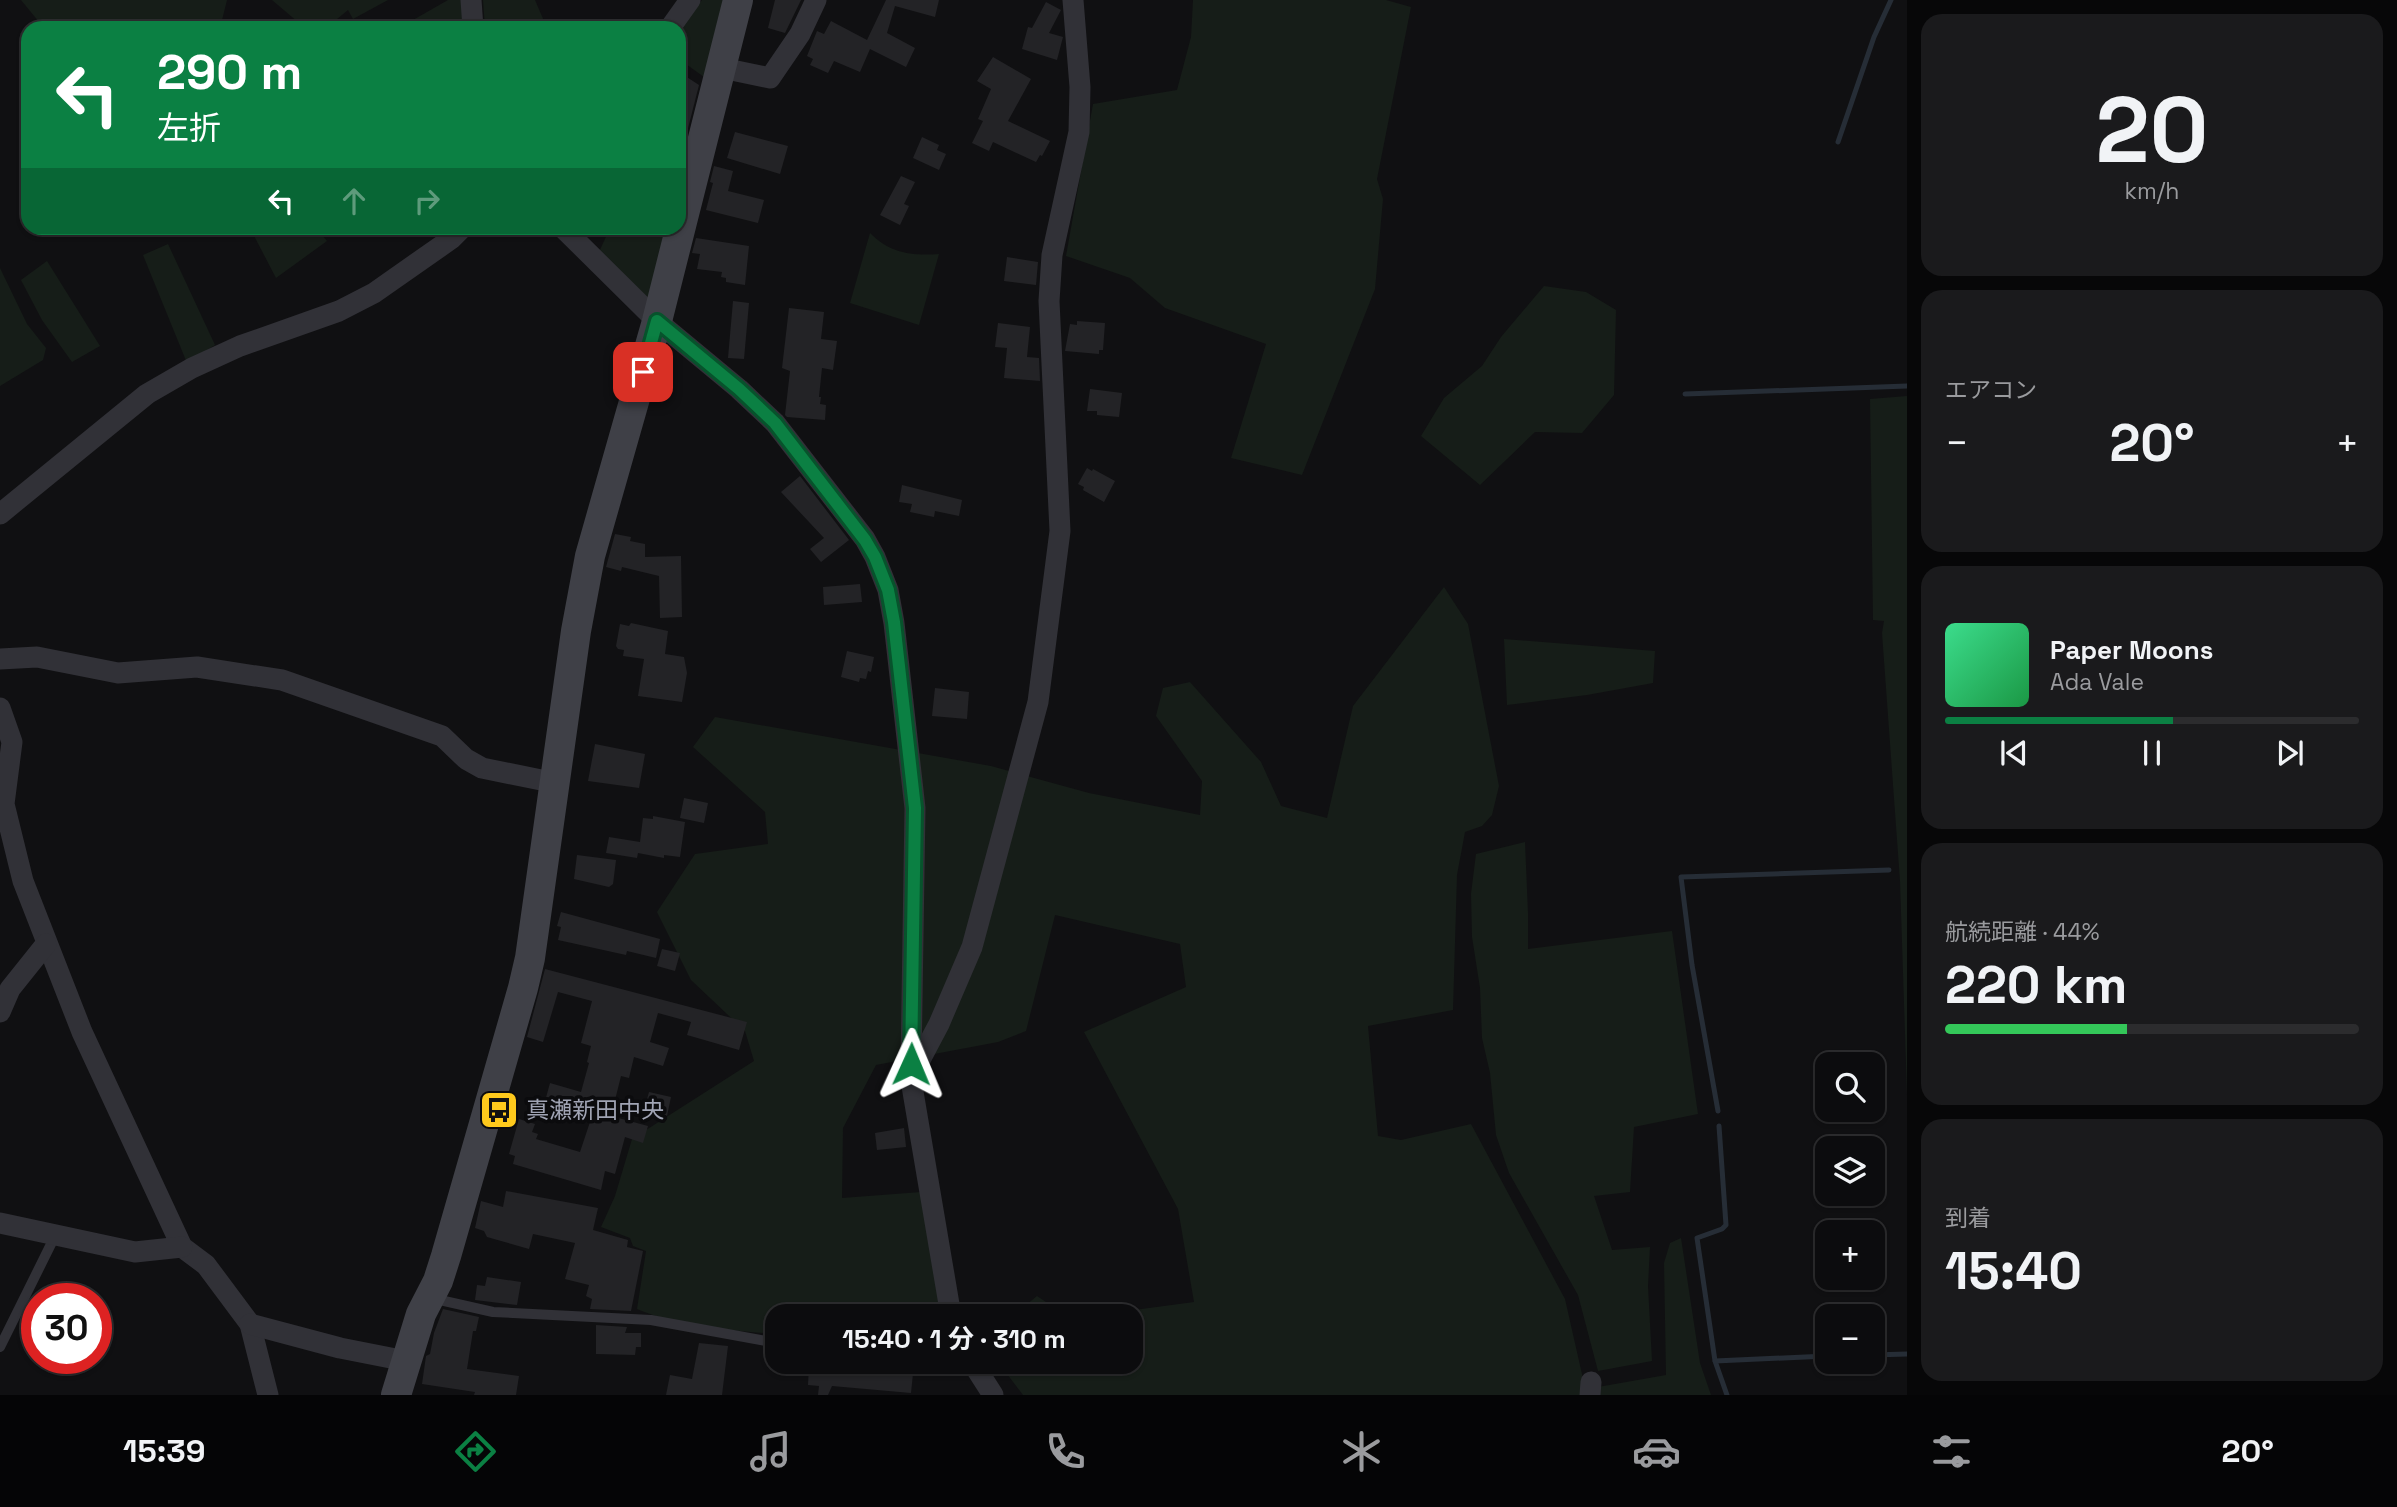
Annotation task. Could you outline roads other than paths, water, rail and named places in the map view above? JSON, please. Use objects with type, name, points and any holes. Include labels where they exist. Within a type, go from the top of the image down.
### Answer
[{"type":"street","points":[[471,0],[472,21]]},
{"type":"street","points":[[675,21],[690,0]]},
{"type":"street","points":[[686,208],[738,0]]},
{"type":"street","points":[[722,68],[770,78],[800,34],[817,0]]},
{"type":"street","points":[[911,1064],[921,1058],[939,1024],[972,947],[1038,702],[1060,531],[1049,301],[1052,254],[1079,132],[1080,87],[1073,0]]},
{"type":"street","points":[[0,514],[147,394],[192,368],[240,346],[339,311],[374,293],[455,235]]},
{"type":"street","points":[[570,235],[657,321],[739,389],[775,423],[858,529],[875,557],[888,590],[915,808],[911,1064],[949,1304]]},
{"type":"street","points":[[396,1395],[428,1298],[438,1281],[446,1256],[523,988],[530,958],[556,783],[576,631],[590,556],[679,235]]},
{"type":"street","points":[[0,659],[37,657],[118,673],[197,667],[282,680],[442,736],[466,759],[482,768],[556,783]]},
{"type":"street","points":[[0,708],[12,742],[4,804],[23,881],[46,944],[88,1044],[182,1247],[206,1265],[250,1324],[268,1395]]},
{"type":"street","points":[[0,1012],[10,989],[46,944]]},
{"type":"street","points":[[0,1223],[135,1252],[182,1247]]},
{"type":"street","points":[[250,1324],[340,1348],[407,1361]]},
{"type":"street","points":[[980,1374],[993,1395]]},
{"type":"lane","points":[[0,1347],[56,1234]]},
{"type":"lane","points":[[428,1298],[493,1312],[650,1320],[765,1341]]},
{"type":"waterway","points":[[1838,142],[1874,37],[1891,0]]},
{"type":"waterway","points":[[1685,394],[1907,386]]},
{"type":"waterway","points":[[1718,1111],[1692,965],[1681,877],[1889,870]]},
{"type":"waterway","points":[[1719,1126],[1726,1225],[1697,1238],[1715,1361],[1727,1395]]},
{"type":"waterway","points":[[1885,1355],[1907,1354]]},
{"type":"waterway","points":[[1715,1361],[1815,1357]]},
{"type":"place","name":"真瀬新田中央","points":[[499,1110]]}]
